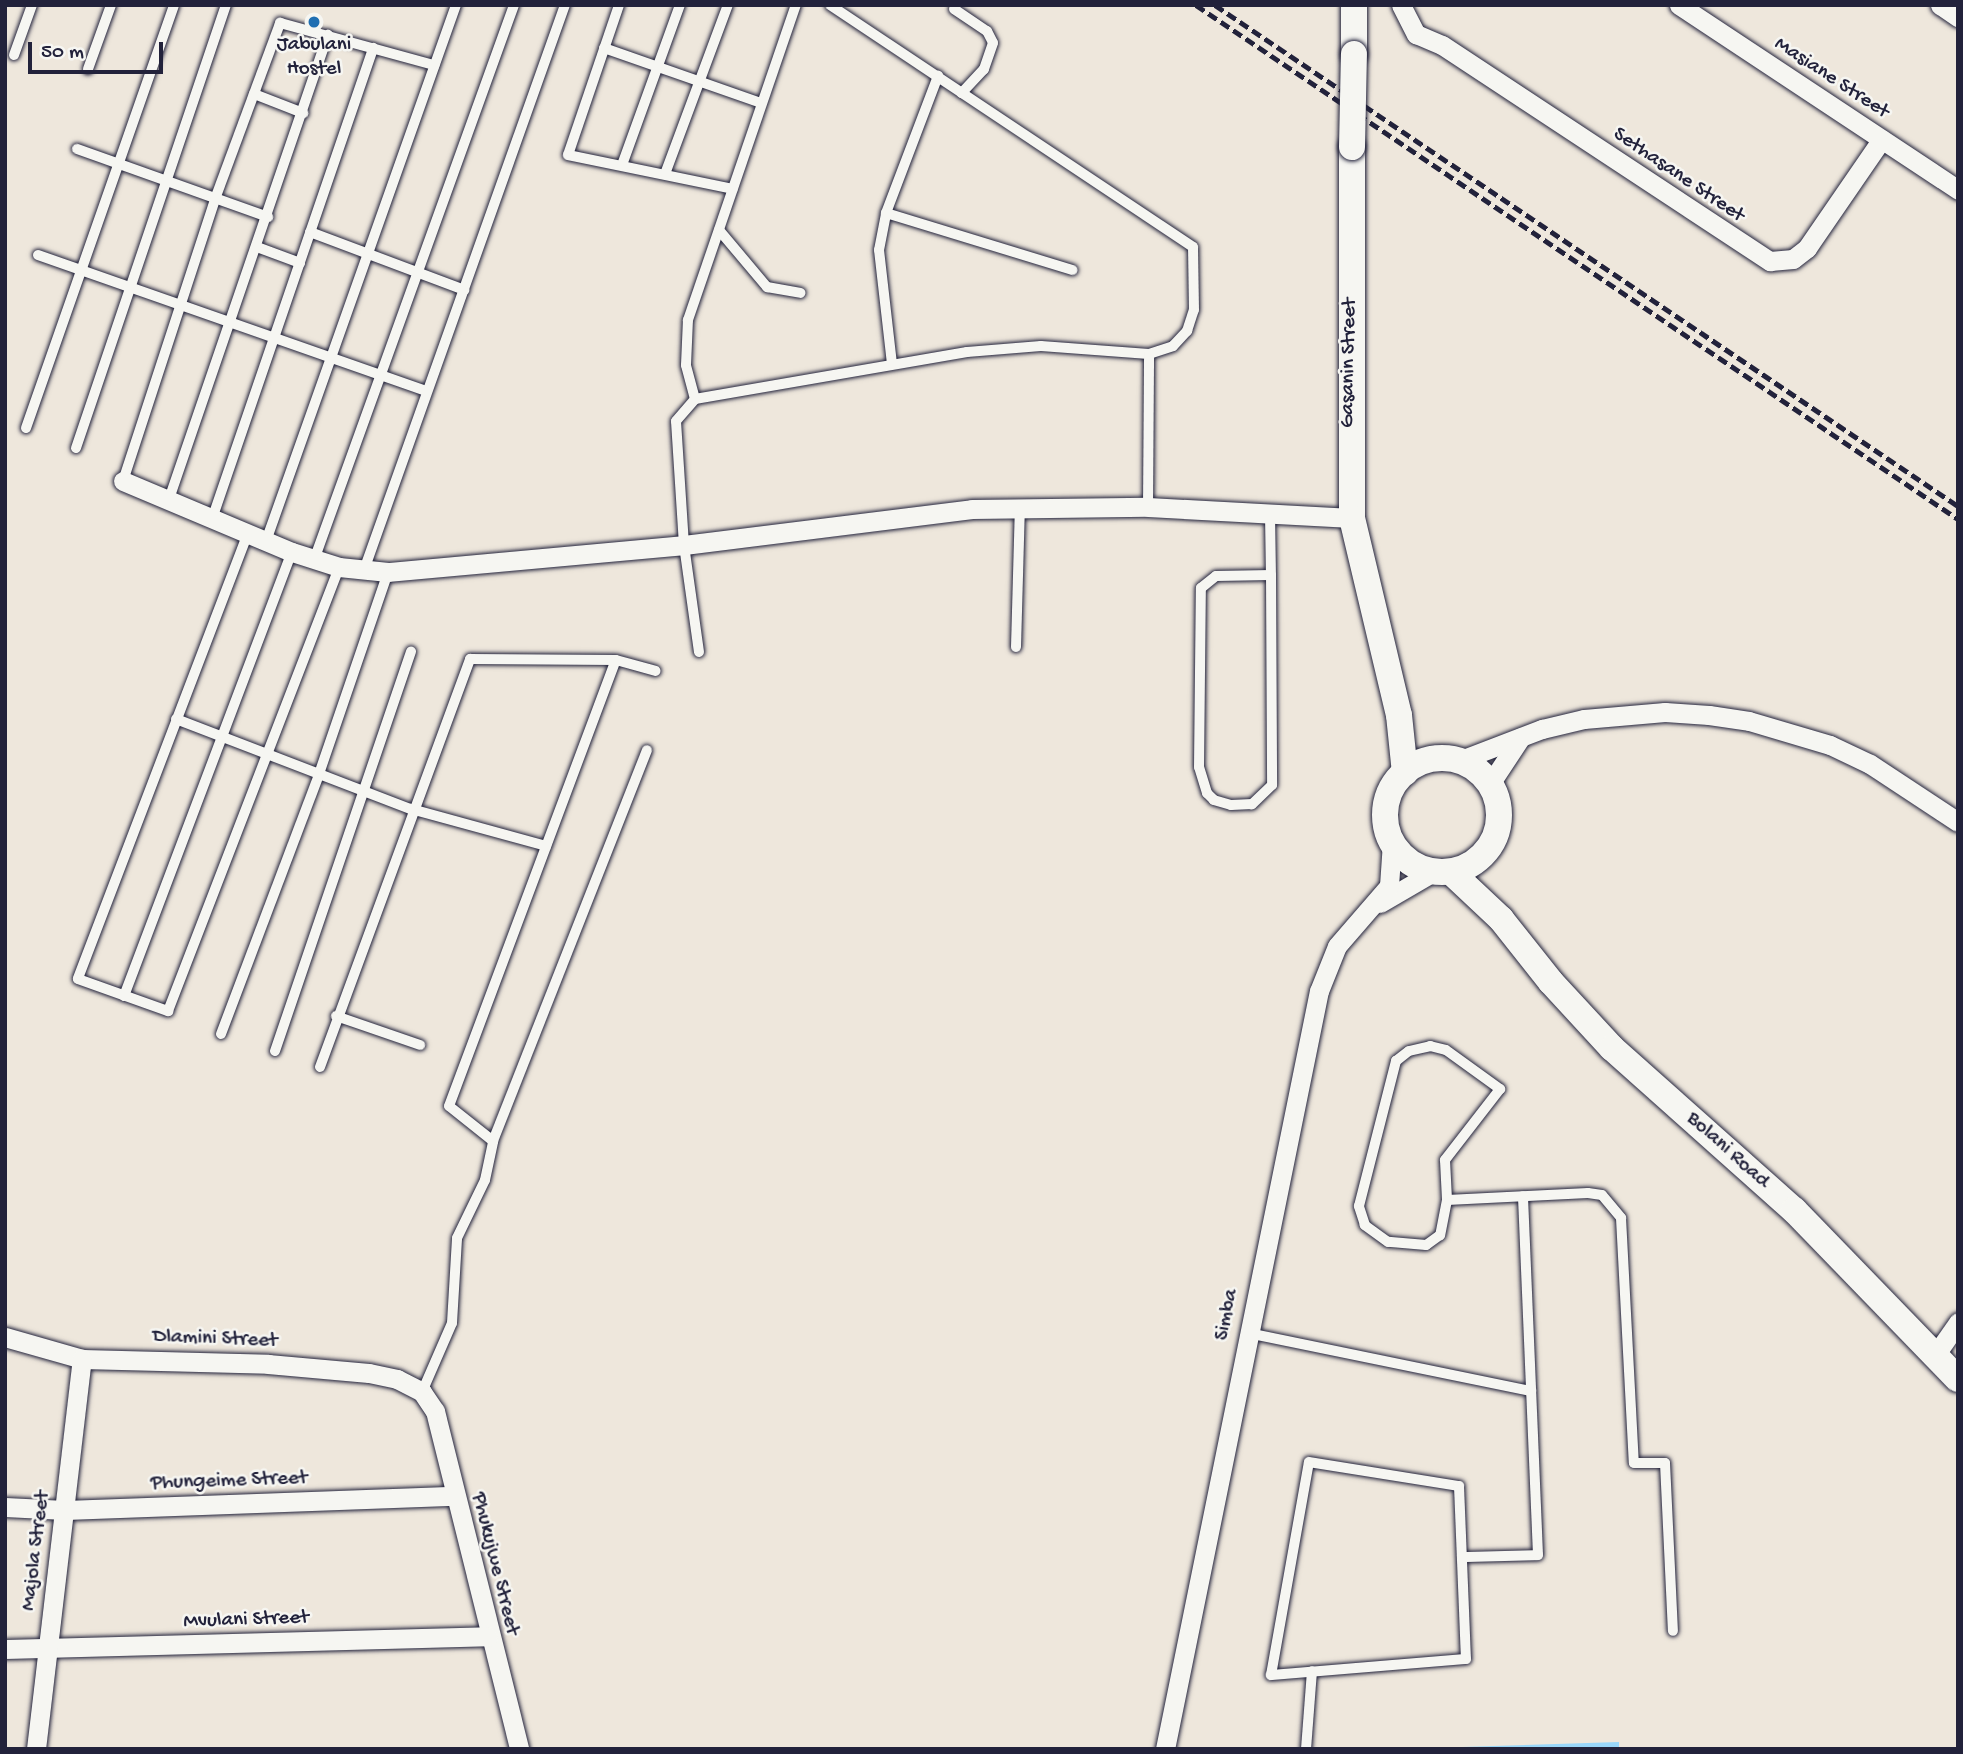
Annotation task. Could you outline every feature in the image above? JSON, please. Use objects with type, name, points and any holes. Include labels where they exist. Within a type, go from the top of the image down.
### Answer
[{"type":"street","name":"Gasanin Street","points":[[1354,5],[1352,518],[1399,715],[1405,773]]},
{"type":"street","name":"Sethasane Street","points":[[1401,5],[1416,34],[1442,45],[1770,261],[1793,259],[1807,248],[1882,139]]},
{"type":"street","name":"Masiane Street","points":[[1679,5],[1958,190]]},
{"type":"street","points":[[122,481],[314,560],[339,567],[388,572],[684,545],[1020,507],[1148,507],[1352,518]]},
{"type":"street","points":[[1373,908],[1389,886],[1392,842],[1386,808],[1393,786],[1405,773],[1584,719],[1624,714],[1687,713],[1749,721],[1830,745],[1870,764],[1958,822]]},
{"type":"street","name":"Gasanin Street","points":[[1399,715],[1408,735],[1447,760]]},
{"type":"street","points":[[1490,784],[1522,736]]},
{"type":"street","points":[[1373,908],[1442,872],[1480,858],[1493,841],[1499,820],[1490,784],[1447,760]]},
{"type":"street","points":[[1392,842],[1407,860],[1442,872]]},
{"type":"street","name":"Bolani Road","points":[[1480,858],[1488,891],[1501,919]]},
{"type":"street","name":"Bolani Road","points":[[1442,872],[1501,919],[1551,982],[1612,1048],[1794,1210],[1958,1379]]},
{"type":"street","name":"Simba","points":[[1165,1749],[1248,1333],[1324,973],[1337,946],[1373,908]]},
{"type":"street","points":[[1936,1354],[1958,1322]]},
{"type":"street","name":"Dlamini Street","points":[[5,1337],[82,1359],[299,1366],[383,1376],[422,1392]]},
{"type":"street","name":"Majola Street","points":[[36,1749],[82,1359]]},
{"type":"street","name":"Phukujwe Street","points":[[422,1392],[435,1411],[488,1636],[519,1749]]},
{"type":"street","name":"Phungeime Street","points":[[5,1507],[65,1510],[455,1496]]},
{"type":"street","name":"Mvulani Street","points":[[5,1649],[48,1650],[488,1636]]},
{"type":"lane","points":[[14,55],[32,5]]},
{"type":"lane","points":[[88,69],[111,5]]},
{"type":"lane","points":[[26,428],[174,5]]},
{"type":"lane","points":[[76,448],[226,5]]},
{"type":"lane","points":[[339,567],[265,752],[168,1011],[78,979],[176,719],[257,537],[331,357],[456,5]]},
{"type":"lane","points":[[314,560],[514,5]]},
{"type":"lane","points":[[364,570],[565,5]]},
{"type":"lane","points":[[619,5],[568,155],[733,189]]},
{"type":"lane","points":[[622,165],[680,5]]},
{"type":"lane","points":[[666,174],[728,5]]},
{"type":"lane","points":[[695,399],[686,365],[688,320],[796,5]]},
{"type":"lane","points":[[699,652],[684,545],[676,421],[695,399],[892,364],[1041,346],[1149,354],[1173,346],[1187,331],[1194,310],[1193,247],[830,5]]},
{"type":"lane","points":[[954,9],[987,31],[993,43],[984,69],[962,93]]},
{"type":"lane","points":[[122,481],[215,199],[280,23],[434,65]]},
{"type":"lane","points":[[168,502],[268,217],[328,35]]},
{"type":"lane","points":[[212,520],[373,48]]},
{"type":"lane","points":[[604,48],[761,103]]},
{"type":"lane","points":[[892,364],[879,250],[886,213],[938,76]]},
{"type":"lane","points":[[254,94],[303,113]]},
{"type":"lane","points":[[76,149],[268,217]]},
{"type":"lane","points":[[886,213],[1072,270]]},
{"type":"lane","points":[[719,230],[767,287],[800,293]]},
{"type":"lane","points":[[310,232],[415,274],[464,290]]},
{"type":"lane","points":[[257,247],[300,263]]},
{"type":"lane","points":[[38,254],[426,391]]},
{"type":"lane","points":[[1148,507],[1149,354]]},
{"type":"lane","points":[[1016,647],[1020,507]]},
{"type":"lane","points":[[1270,514],[1271,575],[1272,785],[1252,804],[1231,805],[1213,800],[1207,793],[1199,767],[1200,587],[1216,576],[1271,575]]},
{"type":"lane","points":[[124,996],[292,552]]},
{"type":"lane","points":[[221,1034],[319,774],[388,572]]},
{"type":"lane","points":[[275,1051],[367,792],[411,652]]},
{"type":"lane","points":[[320,1067],[411,809],[470,659],[617,660],[656,671]]},
{"type":"lane","points":[[493,1141],[449,1106],[617,660]]},
{"type":"lane","points":[[176,719],[411,809],[546,846]]},
{"type":"lane","points":[[422,1392],[452,1322],[457,1238],[485,1180],[493,1141],[647,750]]},
{"type":"lane","points":[[336,1016],[421,1045]]},
{"type":"lane","points":[[1430,1046],[1446,1050],[1500,1089],[1445,1160],[1447,1200],[1440,1235],[1426,1245],[1388,1242],[1375,1236],[1365,1225],[1359,1206],[1396,1061],[1409,1051],[1430,1046]]},
{"type":"lane","points":[[1447,1200],[1602,1195],[1622,1218],[1634,1463],[1665,1463],[1673,1630]]},
{"type":"lane","points":[[1462,1557],[1538,1555],[1523,1196]]},
{"type":"lane","points":[[1248,1333],[1531,1391]]},
{"type":"lane","points":[[1309,1462],[1459,1486],[1462,1557],[1466,1659],[1271,1675],[1309,1462]]},
{"type":"lane","points":[[1306,1749],[1312,1671]]},
{"type":"water","points":[[1619,1742],[1619,1749],[1398,1749]]},
{"type":"railway","points":[[1196,5],[1958,519]]},
{"type":"railway","points":[[1215,5],[1958,506]]},
{"type":"place","name":"Jabulani Hostel","points":[[314,22]]}]
